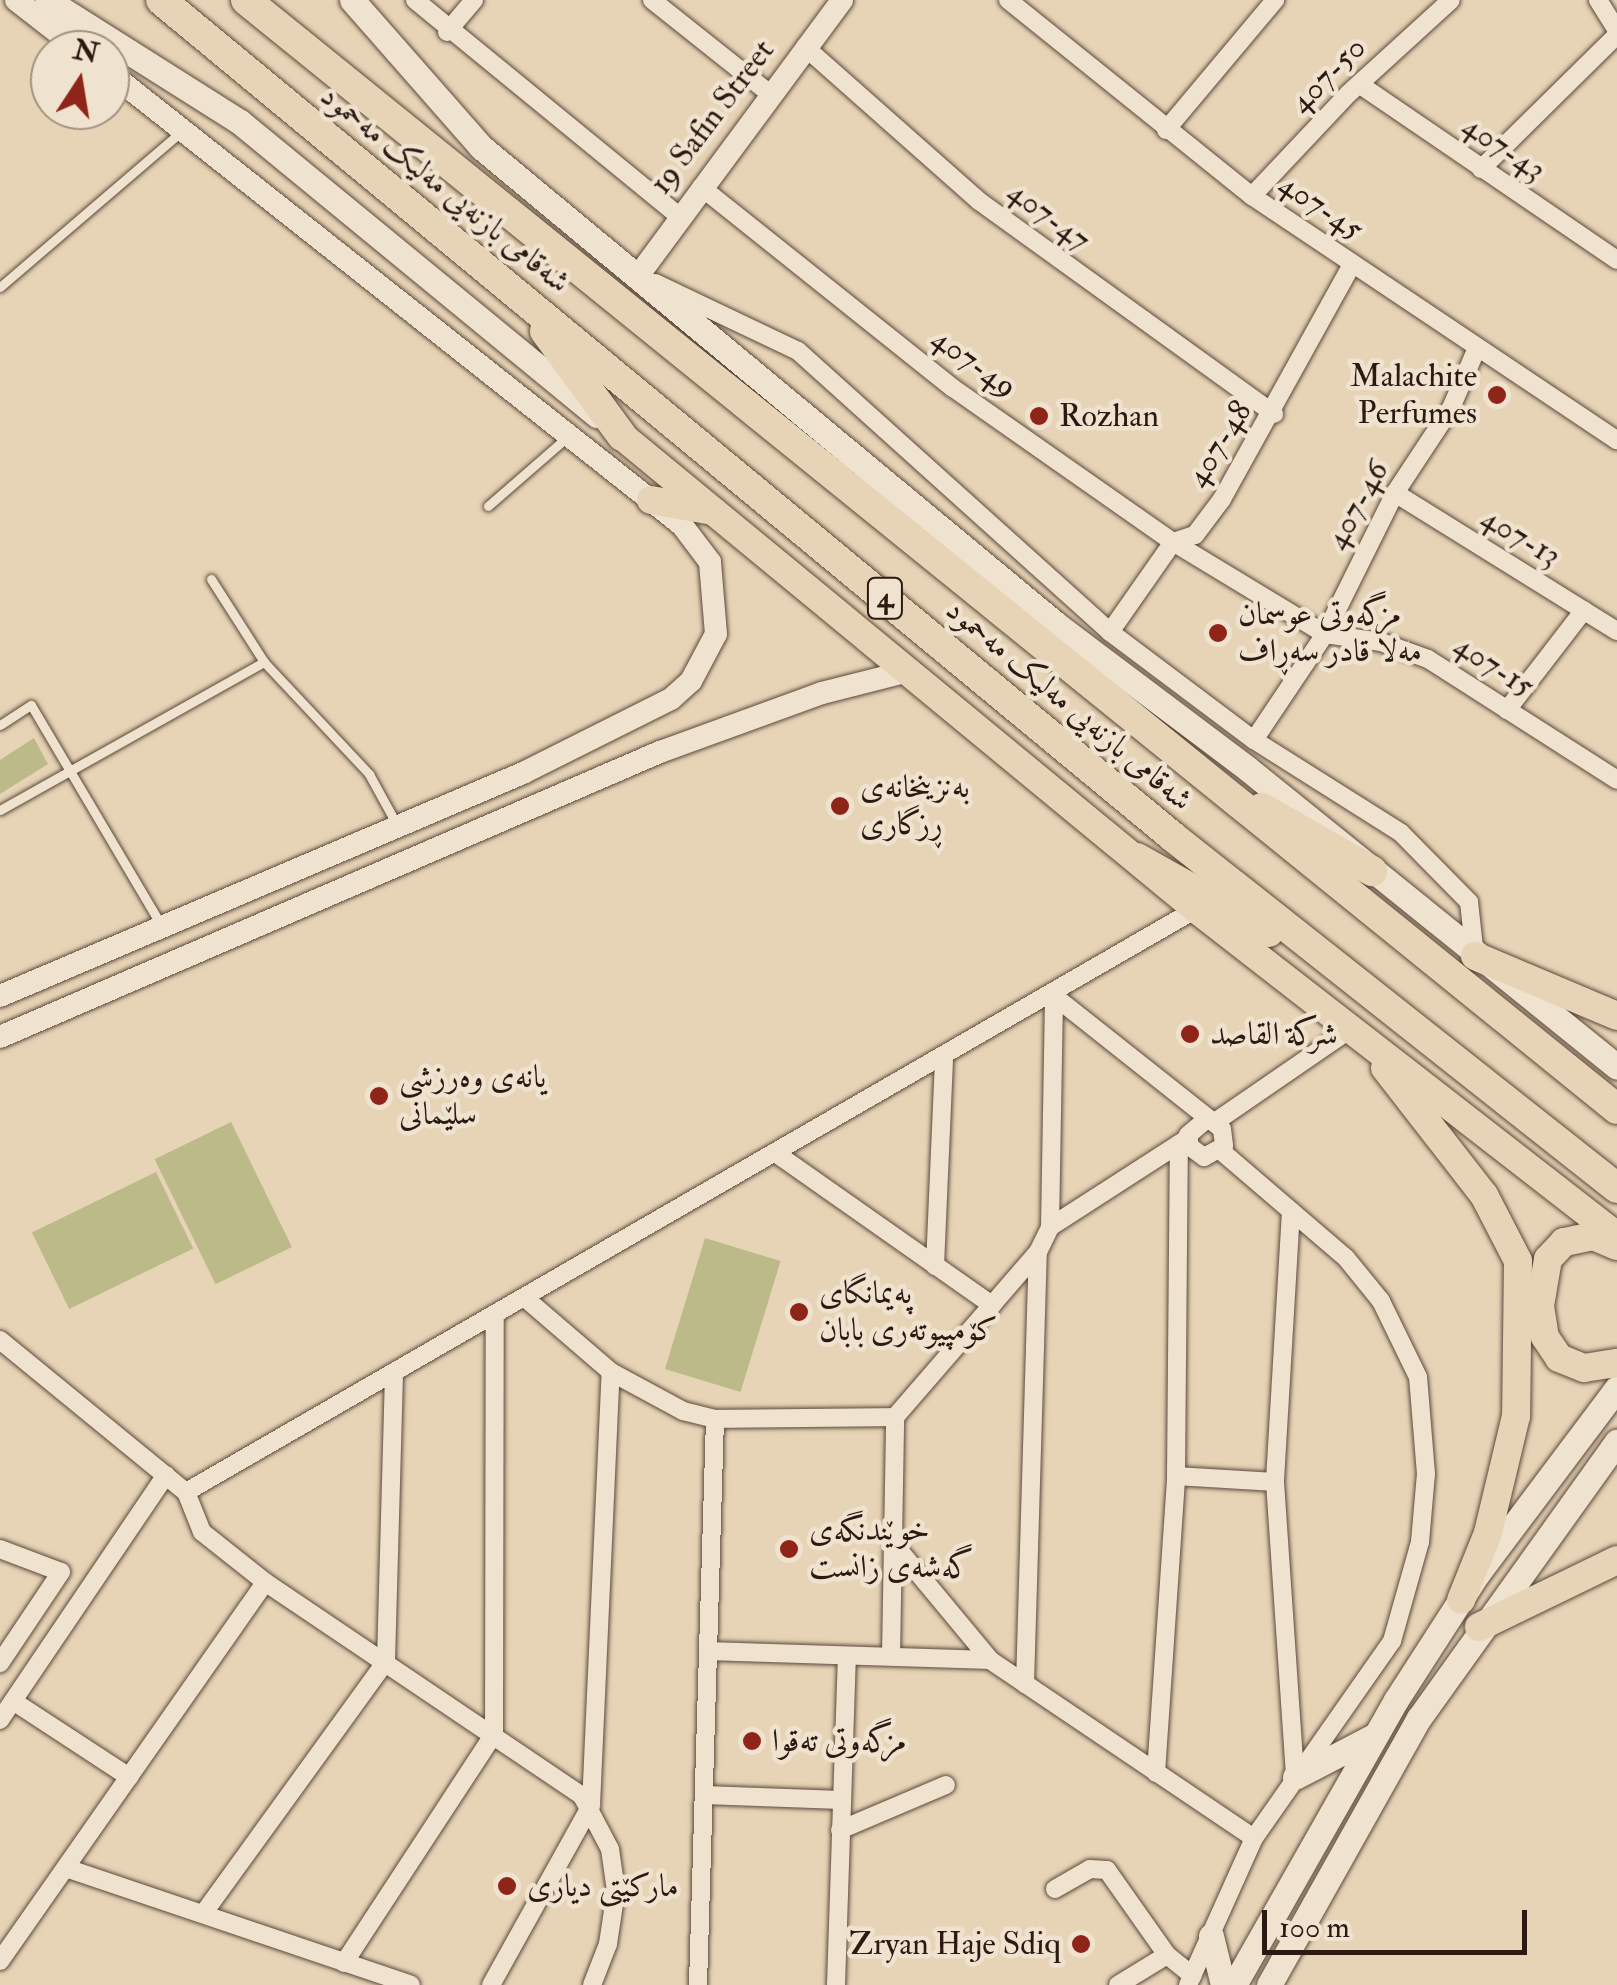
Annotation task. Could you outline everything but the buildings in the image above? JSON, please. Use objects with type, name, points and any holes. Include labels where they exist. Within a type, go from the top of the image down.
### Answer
[{"type":"highway","name":"شەقامی بازنەیی مەلیک مەحمود","points":[[161,0],[1352,979],[1617,1188]]},
{"type":"highway","name":"شەقامی بازنەیی مەلیک مەحمود","points":[[246,0],[1617,1109]]},
{"type":"highway","points":[[517,292],[622,436]]},
{"type":"highway","points":[[1200,773],[1372,871]]},
{"type":"highway","points":[[1137,858],[1352,979]]},
{"type":"main road","points":[[48,0],[240,122],[1196,909],[1617,1236]]},
{"type":"main road","points":[[352,0],[481,147],[1057,625],[1617,1068]]},
{"type":"main road","points":[[650,500],[715,512]]},
{"type":"main road","points":[[1475,956],[1617,1016]]},
{"type":"main road","points":[[1352,1028],[1484,1195],[1518,1261],[1516,1416],[1488,1534],[1461,1600]]},
{"type":"main road","points":[[1617,1246],[1592,1236],[1564,1242],[1548,1259],[1540,1306],[1545,1337],[1560,1358],[1584,1368],[1617,1363]]},
{"type":"main road","points":[[1234,1985],[1372,1738],[1461,1600],[1617,1388]]},
{"type":"main road","points":[[1268,1985],[1419,1718],[1479,1627],[1617,1441]]},
{"type":"main road","points":[[1479,1627],[1617,1560]]},
{"type":"main road","points":[[1295,1777],[1372,1738]]},
{"type":"main road","points":[[1210,1936],[1223,1985]]},
{"type":"street","points":[[16,0],[54,30]]},
{"type":"street","points":[[415,0],[447,32],[679,216]]},
{"type":"street","points":[[447,32],[474,0]]},
{"type":"street","points":[[652,0],[769,93]]},
{"type":"street","name":"19 Safin Street","points":[[638,276],[769,93],[842,0]]},
{"type":"street","name":"407-45","points":[[1008,0],[1252,196],[1610,436]]},
{"type":"street","points":[[1166,130],[1275,0]]},
{"type":"street","points":[[1481,169],[1615,25],[1598,0]]},
{"type":"street","name":"407-50","points":[[1252,196],[1439,4]]},
{"type":"street","name":"407-47","points":[[806,46],[979,201],[1274,414]]},
{"type":"street","name":"407-43","points":[[1359,84],[1617,260]]},
{"type":"street","points":[[0,996],[524,773],[671,699],[691,682],[716,634],[716,580],[695,537],[130,89]]},
{"type":"street","name":"407-49","points":[[701,187],[952,388],[1173,542],[1325,634]]},
{"type":"street","name":"407-48","points":[[1110,632],[1173,542],[1195,535],[1274,414],[1352,264]]},
{"type":"street","points":[[638,276],[798,351],[1110,632],[1254,740],[1402,833],[1470,902],[1475,956]]},
{"type":"street","name":"407-46","points":[[1254,740],[1325,634],[1395,493],[1451,408],[1477,348]]},
{"type":"street","points":[[1610,436],[1617,417]]},
{"type":"street","name":"407-13","points":[[1395,493],[1617,630]]},
{"type":"street","points":[[1508,710],[1584,610]]},
{"type":"street","name":"407-15","points":[[1325,634],[1381,642],[1428,659],[1617,780]]},
{"type":"street","points":[[0,1037],[660,752],[822,693],[909,672]]},
{"type":"street","points":[[186,1492],[944,1060],[1196,909]]},
{"type":"street","points":[[154,930],[161,968]]},
{"type":"street","points":[[1054,996],[1210,1121],[1224,1134],[1221,1151]]},
{"type":"street","points":[[890,1656],[895,1417],[1038,1252],[1050,1227],[1054,996]]},
{"type":"street","points":[[1050,1227],[1352,1028]]},
{"type":"street","points":[[935,1266],[944,1060]]},
{"type":"street","points":[[1184,1141],[1198,1156],[1221,1151]]},
{"type":"street","points":[[1156,1773],[1176,1476],[1184,1141]]},
{"type":"street","points":[[1055,1890],[1090,1869],[1106,1870],[1166,1955],[1191,1981],[1254,1838],[1392,1641],[1420,1542],[1427,1424],[1418,1378],[1380,1301],[1346,1258],[1221,1151]]},
{"type":"street","points":[[777,1154],[992,1305]]},
{"type":"street","points":[[1292,1212],[1275,1482],[1295,1777]]},
{"type":"street","points":[[1026,1684],[1038,1252]]},
{"type":"street","points":[[525,1298],[611,1372],[665,1404],[715,1419],[895,1417]]},
{"type":"street","points":[[344,1962],[494,1734],[496,1314]]},
{"type":"street","points":[[0,1340],[186,1492],[202,1532],[264,1582],[494,1734],[591,1806],[610,1849],[616,1890],[611,1934],[592,1985]]},
{"type":"street","points":[[203,1914],[386,1661],[394,1372]]},
{"type":"street","points":[[492,1985],[591,1806],[611,1372]]},
{"type":"street","points":[[698,1985],[715,1419]]},
{"type":"street","points":[[0,1720],[166,1476]]},
{"type":"street","points":[[1176,1476],[1275,1482]]},
{"type":"street","points":[[893,1543],[990,1660],[1254,1838]]},
{"type":"street","points":[[0,1548],[61,1572],[0,1663]]},
{"type":"street","points":[[0,1961],[264,1582]]},
{"type":"street","points":[[708,1651],[990,1660]]},
{"type":"street","points":[[836,1985],[846,1656]]},
{"type":"street","points":[[13,1701],[129,1777]]},
{"type":"street","points":[[840,1830],[946,1785]]},
{"type":"street","points":[[704,1794],[841,1800]]},
{"type":"street","points":[[66,1868],[411,1985]]},
{"type":"street","points":[[1118,1985],[1166,1955]]},
{"type":"lane","points":[[0,287],[183,130]]},
{"type":"lane","points":[[488,506],[569,435]]},
{"type":"lane","points":[[211,579],[264,662],[369,774],[399,828]]},
{"type":"lane","points":[[0,810],[264,662]]},
{"type":"lane","points":[[0,724],[30,705],[154,930]]},
{"type":"shaded area","points":[[34,738],[48,764],[0,794],[0,760]]},
{"type":"shaded area","points":[[231,1122],[292,1247],[216,1284],[155,1159]]},
{"type":"shaded area","points":[[156,1172],[193,1248],[69,1309],[32,1232]]},
{"type":"shaded area","points":[[705,1238],[781,1261],[740,1392],[665,1369]]},
{"type":"place","name":"Malachite Perfumes","points":[[1497,395]]},
{"type":"place","name":"Rozhan","points":[[1039,416]]},
{"type":"place","name":"مزگەوتی عوسمان مەلا قادر سەڕاف","points":[[1218,633]]},
{"type":"place","name":"بەنزینخانەی ڕزگاری","points":[[840,806]]},
{"type":"place","name":"شركة القاصد","points":[[1190,1034]]},
{"type":"place","name":"یانەی وەرزشی سلێمانی","points":[[379,1096]]},
{"type":"place","name":"پەیمانگای کۆمپیوتەری بابان","points":[[799,1312]]},
{"type":"place","name":"خوێندنگەی گەشەی زانست","points":[[789,1549]]},
{"type":"place","name":"مزگەوتی تەقوا","points":[[752,1741]]},
{"type":"place","name":"مارکێتی دیاری","points":[[507,1886]]},
{"type":"place","name":"Zryan Haje Sdiq","points":[[1081,1944]]}]
